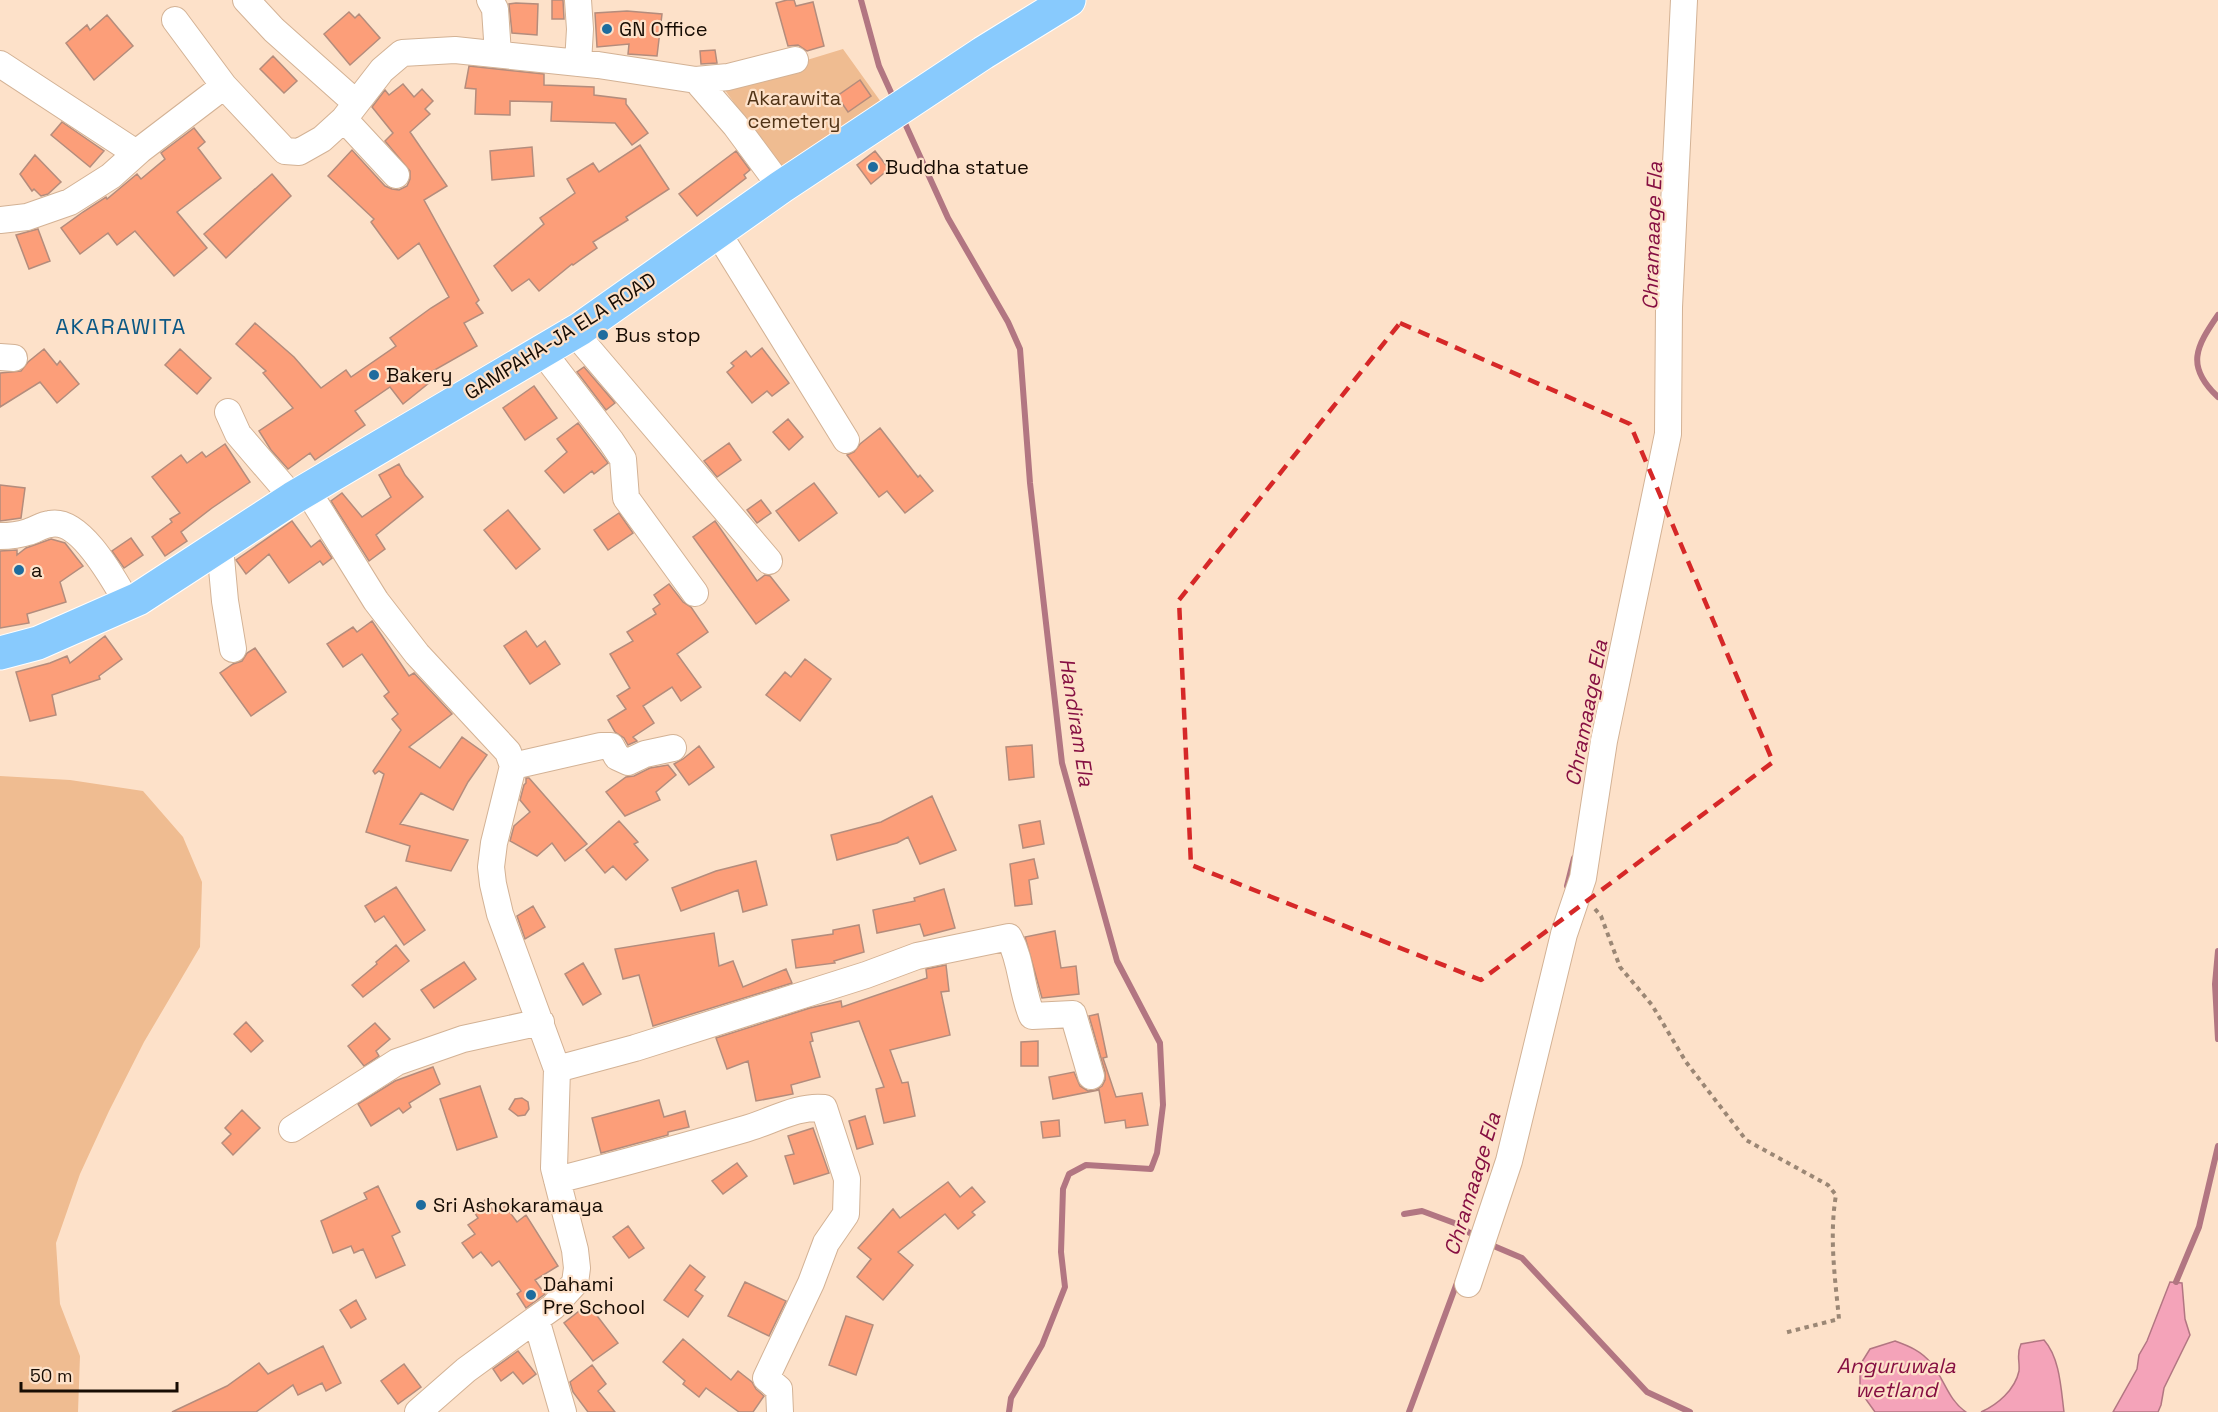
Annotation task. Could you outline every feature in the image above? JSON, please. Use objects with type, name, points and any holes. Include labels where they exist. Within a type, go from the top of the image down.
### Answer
[{"type":"highway","name":"GAMPAHA-JA ELA ROAD","points":[[0,653],[38,643],[129,604],[300,494],[574,332],[781,187],[983,53],[1069,0]]},
{"type":"street","points":[[246,0],[350,111],[396,175]]},
{"type":"street","points":[[490,0],[495,9],[498,54]]},
{"type":"street","points":[[578,0],[580,29],[578,63]]},
{"type":"street","points":[[1468,1284],[1509,1161],[1564,934],[1583,878],[1604,741],[1668,434],[1669,307],[1684,0]]},
{"type":"street","points":[[175,20],[224,86],[285,151],[299,152],[322,139],[350,111],[382,70],[402,53],[454,50],[498,54],[696,80],[728,77],[795,60]]},
{"type":"street","points":[[0,64],[136,153]]},
{"type":"street","points":[[696,80],[735,125],[781,187]]},
{"type":"street","points":[[0,220],[27,217],[70,202],[111,176],[136,153],[224,86]]},
{"type":"street","points":[[718,233],[846,440]]},
{"type":"street","points":[[574,332],[770,561]]},
{"type":"street","points":[[542,351],[623,459],[626,498],[695,593]]},
{"type":"street","points":[[228,412],[238,434],[300,494],[376,601],[417,654],[508,752],[513,766],[491,867],[500,914],[557,1069],[553,1154],[557,1180],[575,1250],[577,1268],[575,1283],[553,1307],[466,1370],[418,1412]]},
{"type":"street","points":[[0,536],[28,532],[52,523],[69,527],[90,546],[107,568],[129,604]]},
{"type":"street","points":[[220,547],[225,601],[233,649]]},
{"type":"street","points":[[513,766],[601,746],[611,746],[618,758],[628,762],[645,754],[673,748]]},
{"type":"street","points":[[557,1069],[635,1048],[866,975],[917,956],[1009,937],[1017,952],[1027,1005],[1032,1016],[1073,1014],[1091,1076]]},
{"type":"street","points":[[292,1128],[397,1062],[463,1039],[541,1022]]},
{"type":"street","points":[[557,1180],[763,1124],[811,1107],[824,1108],[847,1179],[846,1214],[826,1243],[811,1283],[766,1378],[779,1389],[780,1412]]},
{"type":"street","points":[[536,1319],[563,1412]]},
{"type":"path","points":[[1575,902],[1592,905],[1601,916],[1620,967],[1652,1005],[1686,1062],[1746,1140],[1828,1185],[1836,1195],[1833,1211],[1834,1256],[1839,1319],[1784,1333]]},
{"type":"highlighted area","points":[[1400,323],[1630,424],[1773,762],[1481,980],[1191,865],[1179,600]]},
{"type":"green space","name":"Akarawita cemetery","points":[[843,49],[881,102],[783,171],[722,86]]},
{"type":"green space","points":[[0,776],[70,780],[143,791],[183,837],[202,882],[200,947],[144,1042],[109,1111],[80,1174],[56,1243],[60,1304],[80,1356],[78,1412],[0,1412]]},
{"type":"water","points":[[2170,1282],[2182,1283],[2185,1319],[2190,1335],[2164,1388],[2158,1412],[2113,1412],[2137,1369],[2139,1355],[2147,1341]]},
{"type":"water","name":"Anguruwala wetland","points":[[2044,1340],[2057,1365],[2064,1412],[1981,1412],[1999,1401],[2014,1384],[2019,1371],[2018,1354],[2021,1344]]},
{"type":"water","name":"Anguruwala wetland","points":[[1895,1341],[1914,1349],[1927,1359],[1950,1395],[1966,1412],[1875,1412],[1860,1391],[1860,1365],[1870,1349]]},
{"type":"building","points":[[552,0],[563,0],[564,19],[552,19]]},
{"type":"building","points":[[794,0],[796,6],[813,2],[824,46],[807,51],[798,45],[788,46],[776,3]]},
{"type":"building","points":[[509,4],[538,4],[537,35],[512,33]]},
{"type":"building","points":[[627,11],[662,14],[657,56],[628,54],[629,44],[597,47],[595,13]]},
{"type":"building","points":[[349,12],[355,18],[359,14],[380,38],[350,65],[324,34]]},
{"type":"building","points":[[107,15],[133,46],[94,80],[66,43],[87,25],[90,30]]},
{"type":"building","points":[[715,50],[717,63],[701,64],[700,51]]},
{"type":"building","points":[[273,56],[297,81],[284,93],[260,69]]},
{"type":"building","points":[[469,66],[544,74],[544,85],[594,87],[594,95],[626,99],[626,104],[648,133],[632,145],[615,123],[551,121],[552,102],[510,101],[510,115],[475,114],[476,89],[465,88]]},
{"type":"building","points":[[860,80],[871,96],[848,112],[837,96]]},
{"type":"building","points":[[403,84],[414,97],[422,89],[433,101],[425,109],[430,114],[410,132],[447,186],[424,200],[479,300],[476,303],[483,313],[464,323],[477,346],[431,372],[435,378],[403,404],[390,387],[355,411],[365,425],[315,460],[310,453],[288,469],[271,450],[259,431],[293,408],[263,373],[266,371],[236,344],[255,323],[294,357],[321,388],[346,370],[351,377],[396,346],[390,338],[449,297],[419,243],[398,259],[371,222],[374,219],[328,176],[352,150],[385,186],[399,190],[407,186],[410,171],[385,141],[393,133],[372,107],[385,90],[389,95]]},
{"type":"building","points":[[62,122],[104,151],[90,167],[51,135]]},
{"type":"building","points":[[194,128],[205,142],[198,148],[221,178],[177,212],[207,248],[174,276],[135,231],[117,245],[108,233],[80,254],[61,228],[106,197],[107,199],[137,174],[141,179],[165,159],[161,153]]},
{"type":"building","points":[[640,145],[669,189],[626,217],[628,220],[593,242],[597,248],[572,264],[539,291],[529,279],[512,291],[494,266],[544,224],[540,218],[575,193],[567,179],[593,163],[599,172]]},
{"type":"building","points":[[532,147],[534,176],[492,180],[490,151]]},
{"type":"building","points":[[736,151],[750,170],[744,175],[746,178],[697,216],[679,194]]},
{"type":"building","name":"Buddha statue","points":[[875,151],[889,169],[871,184],[857,165]]},
{"type":"building","points":[[35,155],[61,182],[48,194],[41,196],[34,189],[32,191],[20,174]]},
{"type":"building","points":[[272,174],[291,196],[226,258],[204,234]]},
{"type":"building","points":[[38,229],[50,261],[29,269],[16,235]]},
{"type":"building","points":[[762,348],[789,383],[772,396],[767,391],[752,403],[727,372],[734,366],[731,363],[746,351],[751,357]]},
{"type":"building","points":[[44,349],[57,365],[60,361],[79,384],[57,403],[40,382],[0,407],[0,373],[21,371]]},
{"type":"building","points":[[180,349],[211,378],[197,394],[165,365]]},
{"type":"building","points":[[584,367],[615,403],[606,410],[577,372]]},
{"type":"building","points":[[534,386],[557,418],[525,440],[503,408]]},
{"type":"building","points":[[788,419],[803,437],[789,450],[773,432]]},
{"type":"building","points":[[578,423],[608,463],[594,474],[592,471],[564,493],[545,471],[567,452],[557,439]]},
{"type":"building","points":[[880,428],[918,477],[920,475],[933,491],[905,513],[887,491],[879,497],[847,455],[854,452],[860,444]]},
{"type":"building","points":[[729,443],[741,460],[717,477],[704,461]]},
{"type":"building","points":[[225,444],[250,482],[181,532],[187,541],[165,556],[152,537],[172,522],[170,519],[180,513],[152,477],[181,455],[187,463],[202,452],[206,457]]},
{"type":"building","points":[[399,464],[423,497],[376,535],[385,549],[369,561],[331,501],[342,493],[362,517],[391,497],[379,475]]},
{"type":"building","points":[[814,483],[837,513],[799,541],[776,511]]},
{"type":"building","points":[[0,485],[25,488],[21,518],[0,521]]},
{"type":"building","points":[[761,500],[771,513],[757,523],[747,510]]},
{"type":"building","points":[[508,510],[540,549],[516,569],[484,530]]},
{"type":"building","points":[[619,513],[633,533],[608,550],[594,530]]},
{"type":"building","points":[[292,521],[311,547],[320,540],[332,558],[323,565],[320,561],[289,583],[269,554],[246,574],[236,560]]},
{"type":"building","points":[[715,521],[757,581],[765,575],[770,576],[789,600],[756,624],[693,537]]},
{"type":"building","points":[[131,538],[143,555],[124,568],[112,551]]},
{"type":"building","points":[[51,539],[65,543],[83,566],[60,582],[66,602],[27,614],[29,623],[0,628],[0,551],[17,550],[17,555],[26,548]]},
{"type":"building","points":[[669,584],[683,602],[691,607],[708,632],[677,654],[701,687],[681,701],[672,687],[643,706],[654,723],[633,737],[637,741],[628,745],[624,738],[615,732],[608,720],[626,709],[617,696],[630,688],[610,654],[633,641],[627,632],[656,614],[653,609],[660,604],[654,595]]},
{"type":"building","points":[[372,621],[409,676],[414,673],[452,714],[409,747],[440,768],[462,737],[487,755],[468,782],[453,810],[421,793],[400,824],[468,840],[451,871],[406,861],[410,846],[366,832],[384,774],[379,771],[375,774],[373,771],[401,730],[392,719],[398,714],[384,696],[389,692],[362,654],[343,667],[327,644],[353,627],[357,632]]},
{"type":"building","points":[[526,631],[537,647],[545,641],[560,664],[530,684],[504,646]]},
{"type":"building","points":[[105,636],[122,659],[99,676],[100,679],[52,695],[56,715],[30,721],[16,672],[67,656],[70,663]]},
{"type":"building","points":[[255,648],[286,692],[251,716],[220,673],[242,661],[247,653]]},
{"type":"building","points":[[805,659],[831,679],[800,721],[766,695],[785,672],[791,677]]},
{"type":"building","points":[[1032,745],[1034,777],[1009,780],[1006,747]]},
{"type":"building","points":[[699,746],[714,767],[689,785],[674,764]]},
{"type":"building","points":[[668,765],[676,775],[656,792],[660,800],[625,816],[606,792],[626,777],[634,776],[650,768]]},
{"type":"building","points":[[526,778],[529,778],[587,844],[565,861],[552,843],[537,856],[510,841],[514,826],[530,812],[520,800]]},
{"type":"building","points":[[932,796],[956,850],[920,864],[908,837],[897,843],[837,860],[831,835],[881,822]]},
{"type":"building","points":[[619,821],[638,842],[634,844],[648,860],[626,880],[613,866],[605,873],[586,850]]},
{"type":"building","points":[[1040,821],[1044,844],[1023,848],[1019,825]]},
{"type":"building","points":[[1034,859],[1038,878],[1029,880],[1032,904],[1015,906],[1010,864]]},
{"type":"building","points":[[756,861],[767,905],[743,912],[738,890],[681,911],[672,888],[716,871]]},
{"type":"building","points":[[396,887],[425,930],[404,945],[384,916],[375,922],[365,906]]},
{"type":"building","points":[[944,889],[955,928],[924,936],[920,924],[877,933],[873,910],[915,901],[914,898]]},
{"type":"building","points":[[533,906],[545,927],[525,939],[517,916]]},
{"type":"building","points":[[859,925],[864,952],[834,961],[835,963],[796,968],[792,940],[833,934],[833,930]]},
{"type":"building","points":[[1055,931],[1061,968],[1076,966],[1079,994],[1042,998],[1025,937]]},
{"type":"building","points":[[714,933],[719,966],[733,961],[743,987],[786,969],[792,983],[653,1026],[639,975],[623,979],[615,949]]},
{"type":"building","points":[[396,945],[409,961],[363,997],[352,985]]},
{"type":"building","points":[[464,962],[476,979],[434,1008],[421,990]]},
{"type":"building","points":[[583,963],[601,994],[583,1005],[565,974]]},
{"type":"building","points":[[946,965],[949,991],[941,992],[950,1035],[890,1050],[902,1083],[908,1082],[915,1116],[884,1123],[876,1089],[884,1087],[859,1021],[811,1033],[813,1041],[810,1042],[820,1077],[791,1085],[793,1094],[756,1101],[748,1061],[727,1069],[716,1038],[810,1008],[841,1001],[842,1007],[927,978],[926,969]]},
{"type":"building","points":[[1098,1014],[1107,1057],[1103,1058],[1116,1097],[1142,1093],[1148,1125],[1126,1128],[1125,1120],[1105,1123],[1099,1090],[1053,1099],[1049,1077],[1074,1072],[1080,1086],[1088,1091],[1102,1086],[1105,1072],[1089,1016]]},
{"type":"building","points":[[246,1022],[263,1041],[251,1052],[234,1034]]},
{"type":"building","points":[[375,1023],[390,1039],[376,1051],[379,1056],[364,1066],[348,1046]]},
{"type":"building","points":[[1038,1041],[1038,1066],[1021,1066],[1021,1042]]},
{"type":"building","points":[[433,1067],[440,1084],[409,1103],[411,1107],[403,1113],[399,1108],[371,1126],[358,1104],[395,1081]]},
{"type":"building","points":[[480,1086],[497,1137],[457,1150],[440,1099]]},
{"type":"building","points":[[522,1098],[528,1102],[529,1109],[525,1115],[518,1116],[509,1109],[515,1099]]},
{"type":"building","points":[[659,1100],[664,1117],[685,1111],[689,1127],[601,1153],[592,1118]]},
{"type":"building","points":[[242,1110],[260,1128],[233,1155],[222,1143],[231,1134],[225,1128]]},
{"type":"building","points":[[865,1116],[873,1144],[857,1149],[849,1121]]},
{"type":"building","points":[[1059,1120],[1060,1136],[1043,1138],[1041,1122]]},
{"type":"building","points":[[813,1128],[829,1173],[794,1184],[785,1156],[794,1154],[788,1136]]},
{"type":"building","points":[[737,1163],[747,1176],[723,1194],[712,1181]]},
{"type":"building","points":[[948,1182],[960,1197],[972,1187],[985,1202],[972,1212],[975,1215],[958,1229],[945,1214],[898,1252],[913,1265],[883,1300],[857,1277],[871,1259],[858,1248],[893,1209],[900,1218]]},
{"type":"building","points":[[378,1186],[400,1232],[392,1236],[405,1265],[376,1278],[363,1249],[354,1253],[351,1246],[333,1253],[321,1221],[367,1199],[364,1193]]},
{"type":"building","points":[[485,1200],[495,1213],[505,1206],[517,1222],[526,1215],[558,1266],[535,1280],[545,1294],[526,1308],[517,1294],[521,1291],[499,1261],[492,1266],[481,1252],[473,1258],[462,1243],[475,1234],[468,1225],[478,1218],[473,1210]]},
{"type":"building","points":[[628,1226],[644,1248],[629,1258],[613,1237]]},
{"type":"building","points":[[690,1265],[705,1277],[695,1290],[703,1296],[688,1317],[664,1300]]},
{"type":"building","points":[[745,1282],[786,1301],[769,1336],[728,1316]]},
{"type":"building","points":[[356,1300],[366,1319],[351,1328],[340,1310]]},
{"type":"building","points":[[588,1304],[618,1343],[593,1361],[564,1323]]},
{"type":"building","points":[[846,1316],[873,1325],[856,1375],[829,1365]]},
{"type":"building","points":[[683,1339],[731,1380],[738,1371],[752,1382],[764,1396],[753,1412],[739,1412],[706,1388],[699,1397],[683,1384],[685,1381],[663,1362]]},
{"type":"building","points":[[323,1346],[341,1383],[326,1391],[322,1383],[298,1395],[293,1385],[256,1412],[172,1412],[227,1386],[259,1363],[268,1374]]},
{"type":"building","points":[[518,1351],[536,1374],[523,1384],[513,1372],[501,1381],[493,1369]]},
{"type":"building","points":[[404,1364],[421,1387],[398,1404],[381,1381]]},
{"type":"building","points":[[592,1365],[606,1384],[598,1391],[615,1412],[588,1412],[573,1392],[570,1382]]},
{"type":"waterway","name":"Handiram Ela","points":[[861,0],[879,66],[894,99]]},
{"type":"waterway","name":"Handiram Ela","points":[[903,119],[948,218],[1008,322],[1020,349],[1030,483],[1062,763],[1117,961],[1160,1043],[1163,1105],[1157,1153],[1151,1169],[1086,1165],[1069,1174],[1063,1189],[1061,1252],[1065,1287],[1042,1345],[1011,1398],[1009,1412]]},
{"type":"waterway","points":[[2218,315],[2204,337],[2197,356],[2201,376],[2218,397]]},
{"type":"waterway","name":"Chramaage Ela","points":[[1567,886],[1574,858]]},
{"type":"waterway","points":[[2218,951],[2215,984],[2218,1039]]},
{"type":"waterway","points":[[2176,1282],[2199,1227],[2218,1146]]},
{"type":"waterway","points":[[1404,1214],[1422,1211],[1457,1224],[1477,1238]]},
{"type":"waterway","points":[[1489,1244],[1522,1258],[1647,1392],[1690,1412]]},
{"type":"waterway","name":"Chramaage Ela","points":[[1409,1412],[1458,1280]]},
{"type":"place","name":"GN Office","points":[[607,29]]},
{"type":"place","name":"Buddha statue","points":[[873,167]]},
{"type":"place","name":"Bus stop","points":[[603,335]]},
{"type":"place","name":"Bakery","points":[[374,375]]},
{"type":"place","name":"a","points":[[19,570]]},
{"type":"place","name":"Sri Ashokaramaya","points":[[421,1205]]},
{"type":"place","name":"Dahami Pre School","points":[[531,1295]]},
{"type":"district","name":"AKARAWITA","points":[[121,326]]}]
